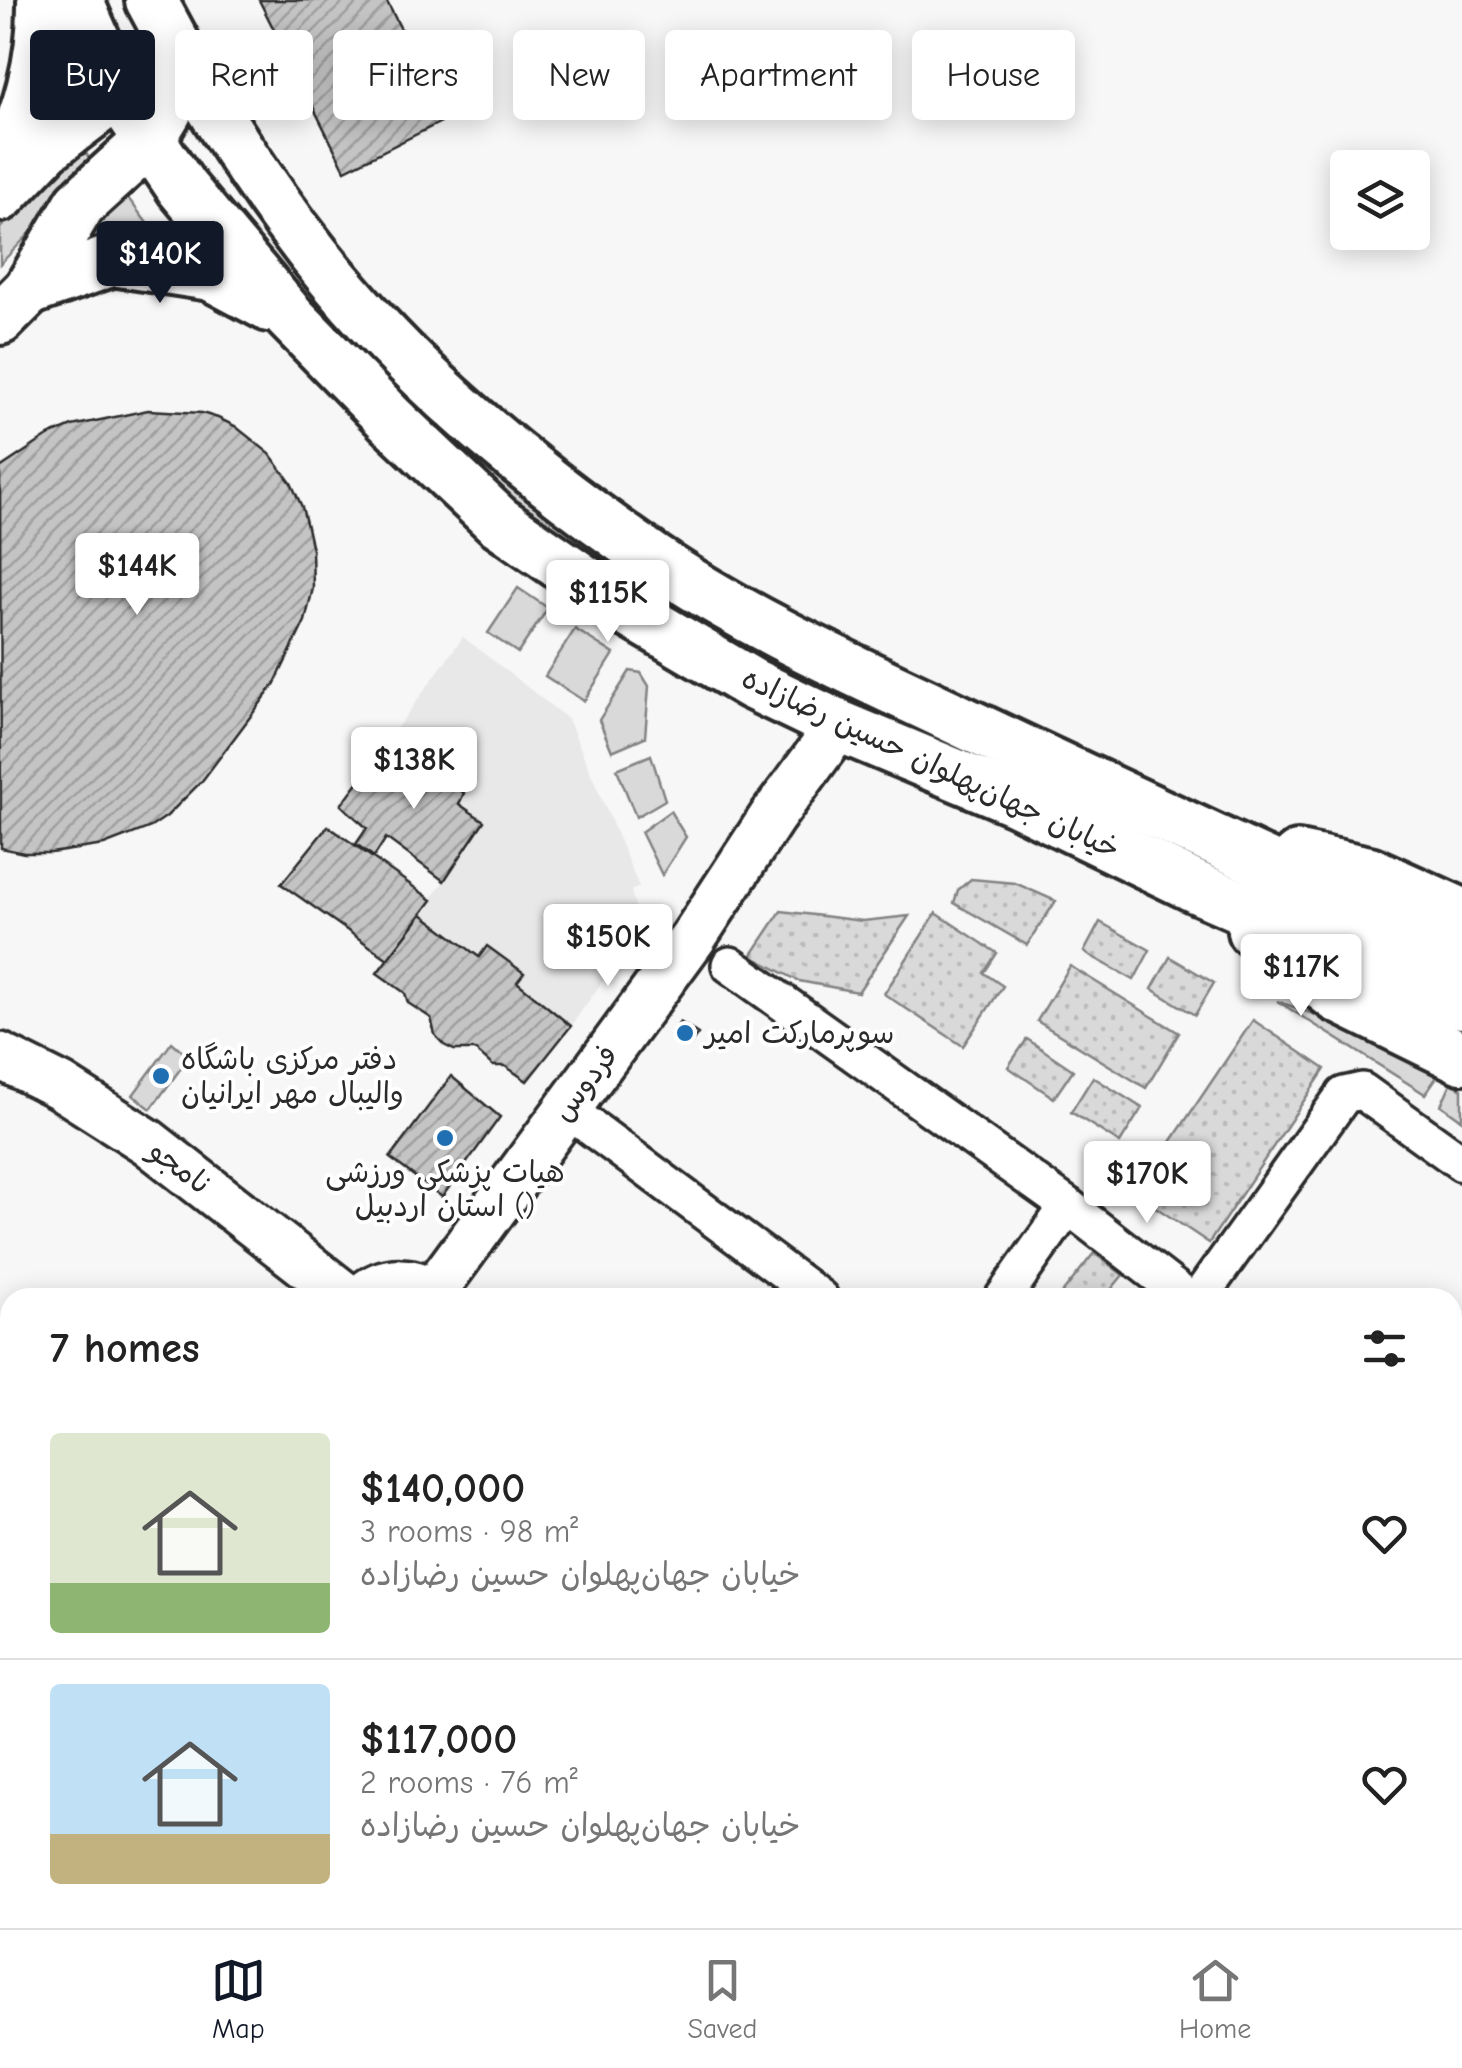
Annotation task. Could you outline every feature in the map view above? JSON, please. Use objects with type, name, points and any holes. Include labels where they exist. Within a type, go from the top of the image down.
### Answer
[{"type":"main road","points":[[0,168],[11,149],[32,89],[42,0]]},
{"type":"main road","name":"خیابان جهان‌پهلوان حسین رضا‌زاده","points":[[77,0],[90,30]]},
{"type":"main road","name":"خیابان جهان‌پهلوان حسین رضا‌زاده","points":[[152,0],[175,46]]},
{"type":"main road","points":[[14,304],[80,204],[148,142],[175,97]]},
{"type":"main road","points":[[0,196],[47,147],[82,120]]},
{"type":"main road","name":"خیابان جهان‌پهلوان حسین رضا‌زاده","points":[[135,120],[182,188],[289,316],[391,420],[498,521],[628,610],[752,684],[839,726],[1016,800],[1198,888],[1408,954]]},
{"type":"main road","name":"خیابان جهان‌پهلوان حسین رضا‌زاده","points":[[221,120],[303,240],[370,321],[477,424],[654,559],[709,593],[880,683],[1218,840],[1408,954]]},
{"type":"main road","points":[[14,304],[113,260],[212,275],[289,316]]},
{"type":"main road","points":[[1218,840],[1369,872],[1462,914]]},
{"type":"main road","points":[[1198,888],[1338,997],[1462,1058]]},
{"type":"main road","points":[[1408,954],[1462,956]]},
{"type":"main road","points":[[1408,954],[1462,1002]]},
{"type":"street","name":"فردوس","points":[[441,1288],[565,1108],[693,938],[772,817],[839,726]]},
{"type":"street","points":[[730,965],[1068,1206],[1174,1288]]},
{"type":"street","name":"نامجو","points":[[0,1056],[60,1086],[148,1142],[335,1288]]},
{"type":"street","points":[[1206,1288],[1344,1095],[1362,1091],[1462,1164]]},
{"type":"street","points":[[565,1108],[807,1288]]},
{"type":"street","points":[[1010,1288],[1068,1206]]},
{"type":"street","points":[[378,1288],[401,1281],[418,1288]]},
{"type":"shaded area","points":[[77,153],[86,153],[91,162],[0,264],[0,228]]},
{"type":"shaded area","points":[[228,178],[450,428],[1296,904],[761,671],[543,532],[375,373]]},
{"type":"shaded area","points":[[128,198],[172,256],[76,242]]},
{"type":"shaded area","points":[[518,588],[548,608],[518,653],[488,633]]},
{"type":"shaded area","points":[[575,629],[614,654],[584,701],[545,676]]},
{"type":"shaded area","points":[[463,637],[568,719],[639,887],[631,891],[638,917],[646,919],[527,1081],[505,1066],[493,1066],[475,1050],[454,1050],[444,1045],[435,1035],[431,1018],[408,1003],[405,993],[377,973],[444,881],[387,839],[374,857],[356,844],[367,828],[341,805]]},
{"type":"shaded area","points":[[630,671],[641,673],[649,686],[645,737],[612,751],[599,720]]},
{"type":"shaded area","points":[[651,755],[665,800],[636,817],[617,769]]},
{"type":"shaded area","points":[[670,811],[686,837],[662,875],[641,832]]},
{"type":"shaded area","points":[[971,879],[1015,883],[1056,901],[1027,945],[954,903],[958,890]]},
{"type":"shaded area","points":[[781,911],[863,921],[909,916],[858,992],[799,981],[751,956]]},
{"type":"shaded area","points":[[936,913],[997,953],[984,973],[1003,986],[963,1046],[884,994]]},
{"type":"shaded area","points":[[1100,922],[1150,950],[1134,980],[1084,952]]},
{"type":"shaded area","points":[[1170,957],[1214,983],[1195,1015],[1152,989]]},
{"type":"shaded area","points":[[1070,966],[1179,1033],[1146,1088],[1037,1021]]},
{"type":"shaded area","points":[[1277,1001],[1344,1025],[1439,1074],[1425,1094]]},
{"type":"shaded area","points":[[1253,1020],[1325,1069],[1209,1243],[1136,1194]]},
{"type":"shaded area","points":[[1027,1039],[1073,1070],[1054,1098],[1008,1067]]},
{"type":"shaded area","name":"دفتر مرکزی باشگاه والیبال مهر ایرانیان","points":[[172,1042],[189,1057],[151,1109],[133,1095]]},
{"type":"shaded area","points":[[1093,1077],[1142,1108],[1120,1143],[1071,1112]]},
{"type":"shaded area","points":[[1451,1083],[1462,1089],[1462,1120],[1441,1105]]},
{"type":"shaded area","points":[[1094,1253],[1123,1275],[1112,1288],[1066,1288]]},
{"type":"building","points":[[259,0],[386,0],[401,30],[333,30],[333,120],[445,120],[345,170],[313,107],[313,30],[274,30]]},
{"type":"building","points":[[148,410],[202,413],[218,418],[235,426],[270,454],[302,507],[312,550],[313,588],[305,621],[274,685],[202,781],[167,816],[151,827],[104,845],[51,853],[1,848],[0,468],[48,436],[72,426]]},
{"type":"building","points":[[383,749],[412,769],[423,759],[437,770],[448,764],[442,759],[446,754],[462,765],[458,771],[453,767],[451,782],[464,793],[459,804],[484,821],[444,881],[386,838],[374,857],[356,844],[367,828],[341,805]]},
{"type":"building","points":[[328,826],[432,900],[388,959],[281,884]]},
{"type":"building","points":[[422,914],[479,957],[487,946],[524,973],[517,982],[571,1026],[527,1081],[505,1066],[493,1066],[475,1050],[454,1050],[444,1045],[435,1035],[431,1018],[408,1003],[405,993],[377,973]]},
{"type":"building","name":"سوپرمارکت امیر","points":[[680,1022],[698,1034],[690,1045],[673,1033]]},
{"type":"building","name":"هیات پزشکی ورزشی استان اردبیل ()","points":[[451,1076],[500,1117],[442,1197],[390,1158]]},
{"type":"place","name":"سوپرمارکت امیر","points":[[685,1033]]},
{"type":"place","name":"دفتر مرکزی باشگاه والیبال مهر ایرانیان","points":[[161,1076]]},
{"type":"place","name":"هیات پزشکی ورزشی استان اردبیل ()","points":[[445,1138]]}]
